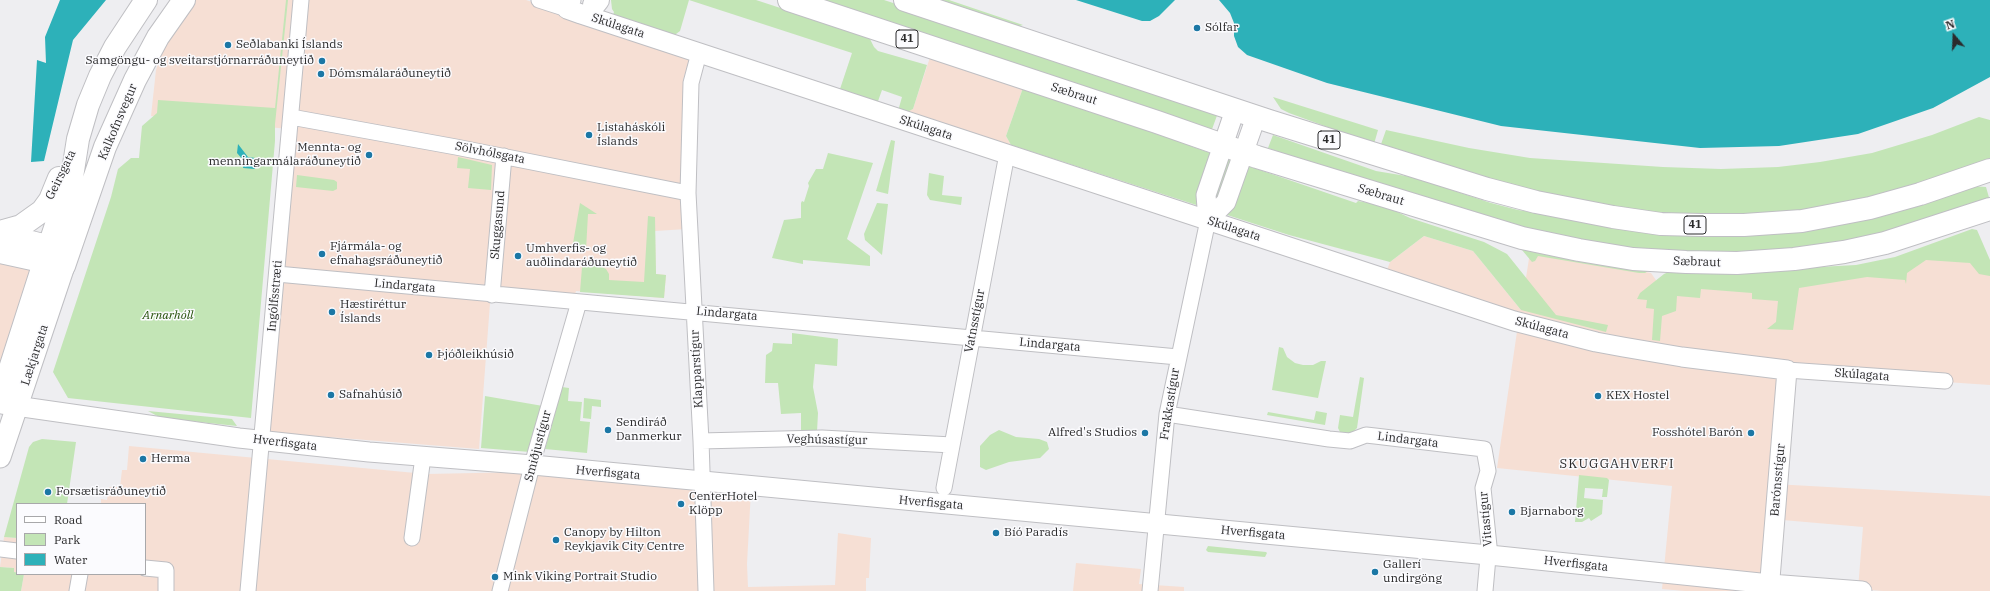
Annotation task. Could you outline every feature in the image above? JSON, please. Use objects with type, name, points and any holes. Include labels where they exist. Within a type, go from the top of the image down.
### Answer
[{"type":"main road","points":[[0,252],[56,256],[78,139],[88,105],[100,76],[115,47],[146,0]]},
{"type":"main road","name":"Kalkofnsvegur","points":[[56,256],[135,80],[158,37],[184,0]]},
{"type":"main road","name":"Sæbraut","points":[[789,0],[1244,152],[1522,238],[1579,250],[1633,259],[1737,263],[1819,257],[1897,240],[1990,209]]},
{"type":"main road","name":"41","points":[[905,0],[1256,117],[1522,198],[1613,217],[1661,224],[1744,226],[1802,221],[1870,208],[1990,172]]},
{"type":"main road","name":"Geirsgata","points":[[0,233],[21,226],[42,211],[50,200],[60,174],[78,139]]},
{"type":"main road","name":"Geirsgata","points":[[0,233],[56,256]]},
{"type":"main road","name":"Lækjargata","points":[[0,457],[6,403],[56,256]]},
{"type":"street","name":"Ingólfsstræti","points":[[248,586],[301,0]]},
{"type":"street","name":"Skúlagata","points":[[539,0],[569,5],[594,5],[699,53],[1514,321],[1596,342],[1682,358],[1787,370],[1945,381]]},
{"type":"street","name":"Klapparstígur","points":[[699,53],[691,83],[688,193],[701,441],[706,591]]},
{"type":"street","name":"Frakkastígur","points":[[1150,591],[1167,414],[1208,220],[1206,196],[1235,110]]},
{"type":"street","name":"Sölvhólsgata","points":[[291,117],[504,156],[688,193]]},
{"type":"street","points":[[1208,220],[1226,202],[1256,117]]},
{"type":"street","name":"Vatnsstígur","points":[[944,488],[1006,154]]},
{"type":"street","name":"Skuggasund","points":[[492,295],[504,156]]},
{"type":"street","name":"Lindargata","points":[[277,274],[492,295],[693,311],[1178,357]]},
{"type":"street","name":"Smiðjustígur","points":[[500,591],[533,465],[579,302]]},
{"type":"street","name":"Barónsstígur","points":[[1769,588],[1787,370]]},
{"type":"street","name":"Hverfisgata","points":[[6,403],[262,440],[424,457],[533,465],[1488,555],[1769,588],[1862,591]]},
{"type":"street","name":"Lindargata","points":[[1167,414],[1329,439],[1350,441],[1366,435],[1484,449]]},
{"type":"street","name":"Veghúsastígur","points":[[701,441],[822,438],[952,445]]},
{"type":"street","name":"Vitastígur","points":[[1484,449],[1488,470],[1483,488],[1489,532],[1485,591]]},
{"type":"street","points":[[412,538],[424,457]]},
{"type":"street","points":[[0,549],[16,551]]},
{"type":"street","points":[[146,568],[166,570],[166,591]]},
{"type":"street","points":[[77,591],[80,575]]},
{"type":"shaded area","points":[[193,0],[526,0],[691,55],[683,80],[687,229],[655,231],[656,274],[666,275],[664,298],[576,291],[574,298],[491,290],[479,449],[266,432],[289,129],[151,116],[156,70],[165,41]]},
{"type":"shaded area","points":[[935,42],[1024,85],[1006,136],[1011,145],[894,114],[913,109]]},
{"type":"shaded area","points":[[1424,236],[1473,251],[1521,310],[1530,252],[1651,273],[1658,283],[1772,290],[1925,257],[1990,265],[1990,385],[1782,371],[1774,484],[1990,496],[1990,591],[1883,591],[1858,589],[1863,527],[1771,519],[1761,591],[1685,591],[1662,589],[1672,486],[1497,468],[1519,318],[1385,275],[1390,262]]},
{"type":"shaded area","points":[[0,262],[34,267],[0,380]]},
{"type":"shaded area","points":[[129,446],[426,474],[526,472],[751,490],[747,564],[748,587],[835,585],[838,533],[871,538],[869,578],[866,578],[866,591],[21,591],[24,575],[146,575],[146,503],[101,503],[101,499],[107,500],[109,487],[120,487],[122,470],[127,470]]},
{"type":"shaded area","points":[[4,537],[16,538],[16,573],[14,572],[14,568],[0,567]]},
{"type":"shaded area","points":[[1076,563],[1141,569],[1139,584],[1184,587],[1184,591],[1073,591]]},
{"type":"green space","name":"Arnarhóll","points":[[286,0],[288,0],[275,124],[275,141],[251,418],[68,398],[53,372],[111,197],[118,169],[131,158],[139,158],[142,126],[157,113],[158,100],[275,108]]},
{"type":"green space","points":[[611,0],[689,0],[680,31],[672,37],[612,18],[614,12],[612,9]]},
{"type":"green space","points":[[689,0],[756,0],[869,37],[874,47],[878,51],[927,65],[913,109],[907,112],[898,111],[902,97],[882,90],[877,104],[839,92],[852,53]]},
{"type":"green space","points":[[809,0],[884,0],[1219,110],[1211,132]]},
{"type":"green space","points":[[921,0],[949,0],[1023,25],[1016,27]]},
{"type":"green space","points":[[1024,85],[1151,125],[1193,147],[1356,203],[1358,201],[1385,206],[1410,218],[1484,242],[1507,254],[1556,315],[1608,325],[1606,332],[1521,310],[1473,251],[1424,236],[1390,262],[1289,235],[1011,145],[1006,136]]},
{"type":"green space","points":[[1273,97],[1378,130],[1374,144],[1289,113],[1281,109]]},
{"type":"green space","points":[[1979,117],[1990,120],[1990,158],[1915,186],[1832,207],[1743,216],[1661,213],[1614,207],[1540,193],[1380,147],[1386,130],[1469,148],[1530,158],[1663,167],[1721,169],[1778,167],[1820,162],[1872,153],[1932,135]]},
{"type":"green space","points":[[1273,135],[1376,171],[1412,177],[1491,203],[1518,210],[1677,234],[1971,186],[1986,187],[1990,201],[1896,233],[1749,256],[1607,249],[1524,230],[1370,183],[1268,148]]},
{"type":"green space","points":[[891,140],[895,141],[888,194],[876,191]]},
{"type":"green space","points":[[828,153],[873,163],[847,239],[870,256],[870,266],[803,260],[803,264],[772,258],[784,220],[801,218],[801,203],[802,201],[804,202],[809,186],[808,183],[816,169],[823,169]]},
{"type":"green space","points":[[458,157],[492,165],[491,190],[468,188],[470,169],[457,168]]},
{"type":"green space","points":[[929,173],[944,176],[942,195],[962,197],[961,205],[930,200],[927,195]]},
{"type":"green space","points":[[297,175],[334,180],[337,182],[337,189],[333,191],[296,187]]},
{"type":"green space","points":[[580,203],[597,214],[588,214],[586,250],[572,249]]},
{"type":"green space","points":[[877,203],[888,204],[882,255],[865,240],[864,234]]},
{"type":"green space","points":[[648,216],[655,217],[656,274],[666,275],[664,298],[580,292],[582,267],[587,261],[606,269],[609,274],[609,280],[644,282]]},
{"type":"green space","points":[[1972,229],[1977,230],[1990,260],[1990,276],[1979,274],[1970,263],[1926,260],[1907,273],[1906,284],[1905,280],[1867,277],[1799,288],[1793,330],[1767,329],[1776,322],[1778,301],[1752,299],[1752,293],[1701,289],[1700,298],[1677,296],[1676,311],[1662,316],[1660,341],[1652,340],[1654,309],[1646,308],[1647,300],[1637,299],[1640,293],[1664,274],[1673,270],[1762,270],[1856,265],[1895,257]]},
{"type":"green space","points":[[1521,246],[1653,268],[1645,273],[1639,273],[1538,256],[1535,261],[1532,262],[1522,250]]},
{"type":"green space","points":[[792,333],[838,339],[837,366],[815,364],[813,387],[818,413],[817,432],[801,433],[801,413],[781,414],[778,383],[765,383],[766,355],[772,351],[773,343],[792,344]]},
{"type":"green space","points":[[1279,347],[1283,348],[1287,357],[1295,363],[1313,365],[1321,361],[1326,361],[1318,398],[1272,390]]},
{"type":"green space","points":[[1360,377],[1364,378],[1357,428],[1350,435],[1341,434],[1338,428],[1340,415],[1353,417]]},
{"type":"green space","points":[[562,387],[569,388],[568,401],[582,402],[580,421],[590,422],[587,453],[545,449]]},
{"type":"green space","points":[[485,396],[543,406],[530,452],[481,448]]},
{"type":"green space","points":[[584,398],[601,400],[601,407],[592,406],[591,419],[583,418]]},
{"type":"green space","points":[[148,411],[232,419],[237,426],[161,418]]},
{"type":"green space","points":[[1316,411],[1327,413],[1325,425],[1267,415],[1268,412],[1314,420]]},
{"type":"green space","points":[[999,430],[1016,437],[1039,439],[1047,442],[1049,449],[1040,458],[1009,462],[986,470],[980,467],[980,446],[990,435]]},
{"type":"green space","points":[[42,439],[76,442],[67,503],[16,503],[16,538],[4,537],[29,447],[33,442]]},
{"type":"green space","points":[[1579,475],[1607,478],[1609,480],[1607,497],[1602,497],[1603,489],[1585,488],[1584,498],[1603,500],[1602,514],[1591,521],[1589,518],[1582,522],[1575,522]]},
{"type":"green space","points":[[1208,546],[1267,553],[1265,557],[1208,552],[1206,550]]},
{"type":"green space","points":[[0,567],[14,568],[16,575],[24,575],[21,591],[0,591]]},
{"type":"water","points":[[60,0],[106,0],[73,40],[44,161],[31,162],[37,60],[46,63],[45,37]]},
{"type":"water","points":[[1076,0],[1175,0],[1159,16],[1150,21],[1142,21]]},
{"type":"water","points":[[1219,0],[1990,0],[1990,77],[1933,108],[1858,134],[1779,146],[1700,148],[1501,126],[1327,83],[1247,55],[1238,47],[1234,36],[1234,23],[1230,13]]},
{"type":"water","points":[[238,144],[248,157],[255,158],[255,169],[243,168],[244,161],[237,153]]},
{"type":"place","name":"Sólfar","points":[[1197,28]]},
{"type":"place","name":"Seðlabanki Íslands","points":[[228,45]]},
{"type":"place","name":"Samgöngu- og sveitarstjórnarráðuneytið","points":[[322,61]]},
{"type":"place","name":"Dómsmálaráðuneytið","points":[[321,74]]},
{"type":"place","name":"Listaháskóli Íslands","points":[[589,135]]},
{"type":"place","name":"Mennta- og menningarmálaráðuneytið","points":[[369,155]]},
{"type":"place","name":"Fjármála- og efnahagsráðuneytið","points":[[322,254]]},
{"type":"place","name":"Umhverfis- og auðlindaráðuneytið","points":[[518,256]]},
{"type":"place","name":"Hæstiréttur Íslands","points":[[332,312]]},
{"type":"place","name":"Þjóðleikhúsið","points":[[429,355]]},
{"type":"place","name":"Safnahúsið","points":[[331,395]]},
{"type":"place","name":"KEX Hostel","points":[[1598,396]]},
{"type":"place","name":"Sendiráð Danmerkur","points":[[608,430]]},
{"type":"place","name":"Alfred's Studios","points":[[1145,433]]},
{"type":"place","name":"Fosshótel Barón","points":[[1751,433]]},
{"type":"place","name":"Herma","points":[[143,459]]},
{"type":"place","name":"Forsætisráðuneytið","points":[[48,492]]},
{"type":"place","name":"CenterHotel Klöpp","points":[[681,504]]},
{"type":"place","name":"Bjarnaborg","points":[[1512,512]]},
{"type":"place","name":"Bíó Paradís","points":[[996,533]]},
{"type":"place","name":"Canopy by Hilton Reykjavik City Centre","points":[[556,540]]},
{"type":"place","name":"Gallerí undirgöng","points":[[1375,572]]},
{"type":"place","name":"Mink Viking Portrait Studio","points":[[495,577]]},
{"type":"district","name":"SKUGGAHVERFI","points":[[1617,464]]}]
